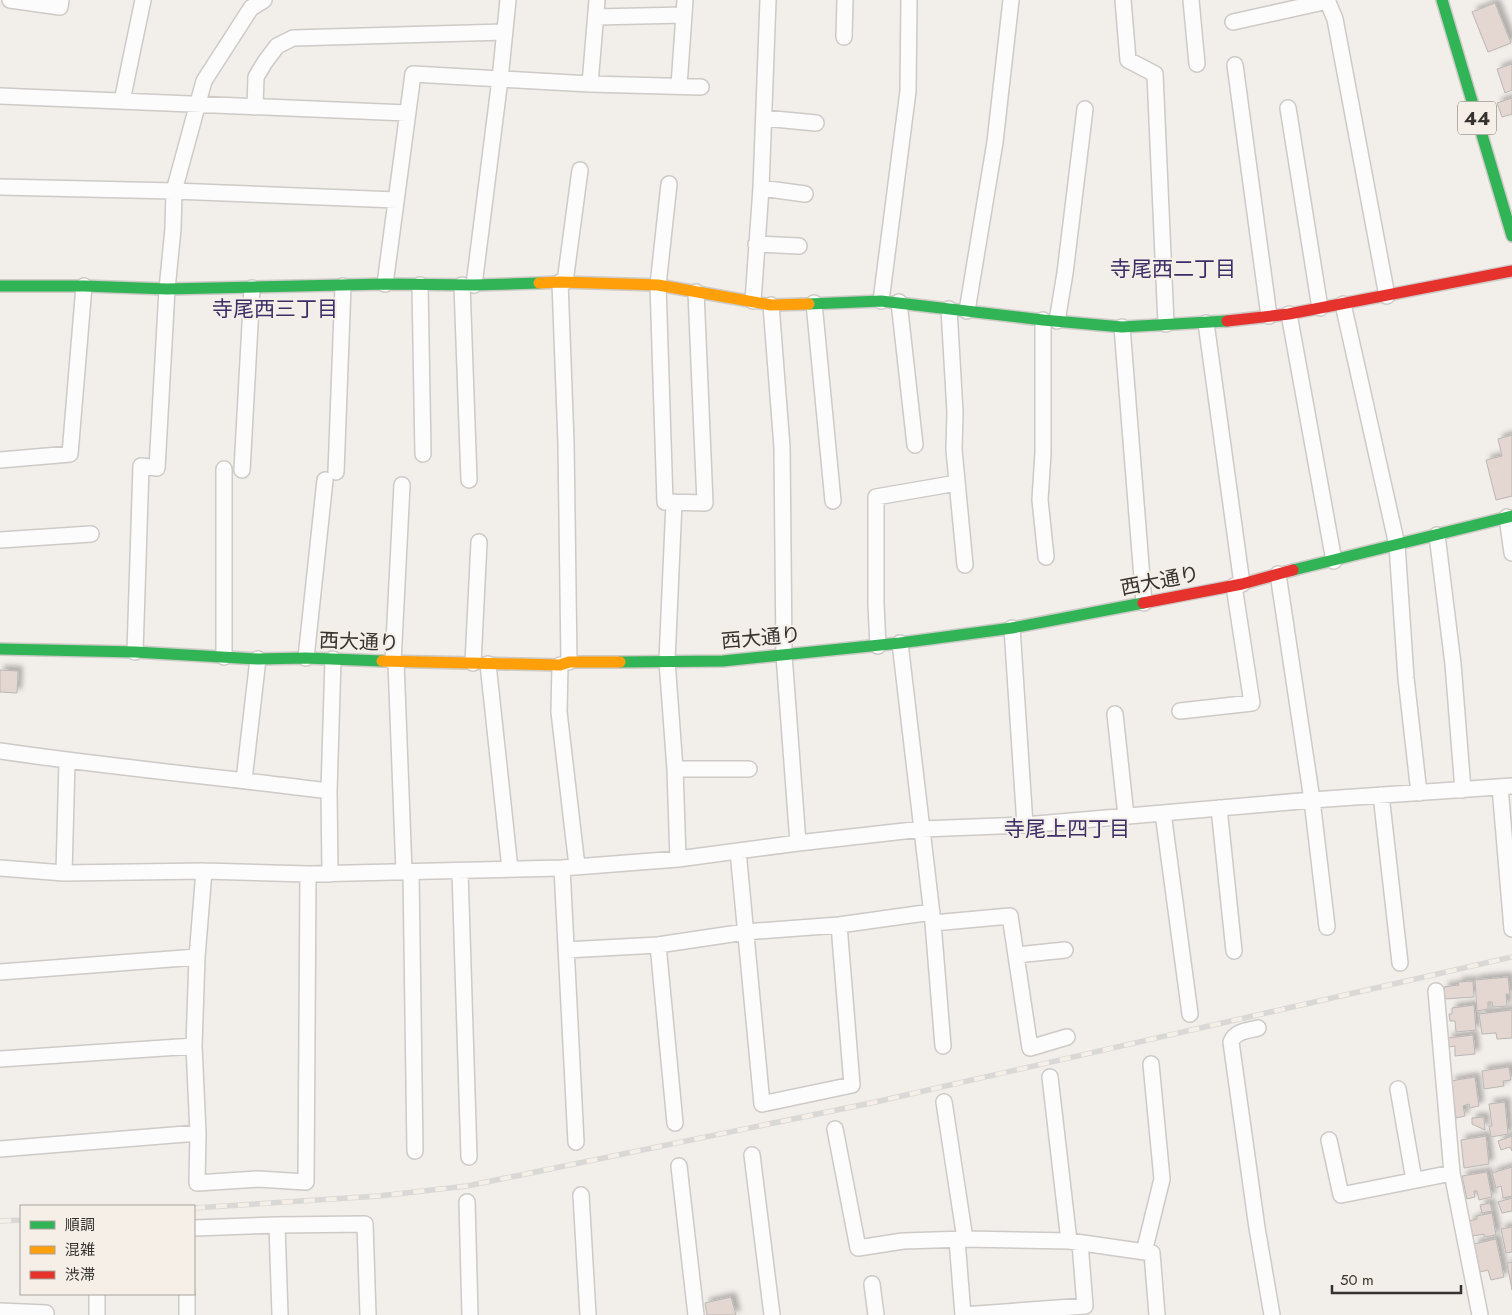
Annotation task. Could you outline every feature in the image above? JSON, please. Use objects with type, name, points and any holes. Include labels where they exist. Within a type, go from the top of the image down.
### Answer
[{"type":"street","points":[[10,0],[60,6],[61,0]]},
{"type":"street","points":[[122,101],[143,0]]},
{"type":"street","points":[[136,652],[141,466],[157,468],[174,191],[204,80],[251,8],[264,0]]},
{"type":"street","points":[[469,480],[468,285],[500,79],[508,0]]},
{"type":"street","points":[[590,84],[597,0]]},
{"type":"street","points":[[679,86],[685,0]]},
{"type":"street","points":[[753,302],[761,188],[768,0]]},
{"type":"street","points":[[844,37],[846,0]]},
{"type":"street","points":[[881,300],[908,91],[909,0]]},
{"type":"street","points":[[967,311],[995,142],[1011,0]]},
{"type":"street","points":[[1123,0],[1128,60],[1155,74],[1166,324]]},
{"type":"street","points":[[1191,0],[1197,64]]},
{"type":"street","points":[[1233,22],[1327,0],[1335,19],[1387,296]]},
{"type":"street","name":"44","points":[[1442,0],[1512,236]]},
{"type":"street","points":[[596,17],[684,15]]},
{"type":"street","points":[[255,107],[256,77],[277,46],[293,38],[504,32]]},
{"type":"street","points":[[1235,65],[1269,316]]},
{"type":"street","points":[[385,284],[412,74],[590,84],[701,87]]},
{"type":"street","points":[[0,96],[407,113]]},
{"type":"street","points":[[1288,108],[1320,308]]},
{"type":"street","points":[[1046,557],[1040,500],[1050,321],[1065,272],[1085,109]]},
{"type":"street","points":[[764,118],[816,124]]},
{"type":"street","points":[[576,1142],[566,950],[569,867],[559,712],[564,663],[566,443],[562,282],[580,170]]},
{"type":"street","points":[[669,184],[658,285],[665,502],[705,503],[696,292]]},
{"type":"street","points":[[0,186],[396,200]]},
{"type":"street","points":[[761,188],[805,194]]},
{"type":"street","points":[[756,244],[799,246]]},
{"type":"street","points":[[0,286],[168,289],[562,282],[658,285],[771,305],[881,300],[1050,321],[1122,327],[1206,323],[1289,314],[1512,271]]},
{"type":"street","points":[[420,285],[423,454]]},
{"type":"street","points":[[0,460],[70,454],[84,286]]},
{"type":"street","points":[[306,658],[330,476],[343,286]]},
{"type":"street","points":[[242,470],[252,288]]},
{"type":"street","points":[[899,302],[915,445]]},
{"type":"street","points":[[814,303],[833,501]]},
{"type":"street","points":[[1343,304],[1397,545],[1406,678],[1418,792]]},
{"type":"street","points":[[771,305],[782,447],[784,655],[798,843]]},
{"type":"street","points":[[950,309],[955,412],[954,450],[965,565]]},
{"type":"street","points":[[1289,314],[1334,561]]},
{"type":"street","points":[[1180,711],[1252,703],[1206,323]]},
{"type":"street","points":[[1122,327],[1144,603]]},
{"type":"street","points":[[224,469],[224,657]]},
{"type":"street","points":[[878,646],[876,497],[957,483]]},
{"type":"street","points":[[402,485],[395,662],[408,872],[415,1151]]},
{"type":"street","points":[[674,502],[667,661],[675,769],[678,860]]},
{"type":"street","points":[[1510,516],[1512,553]]},
{"type":"street","name":"西大通り","points":[[0,649],[136,652],[258,659],[306,658],[488,664],[723,661],[878,646],[1012,628],[1238,585],[1510,516]]},
{"type":"street","points":[[0,540],[91,534]]},
{"type":"street","points":[[1437,535],[1453,664],[1463,790]]},
{"type":"street","points":[[472,663],[478,542]]},
{"type":"street","points":[[1278,574],[1312,800],[1327,927]]},
{"type":"street","points":[[1012,628],[1025,825]]},
{"type":"street","points":[[900,643],[933,918],[943,1046]]},
{"type":"street","points":[[244,780],[258,659]]},
{"type":"street","points":[[330,874],[329,791],[333,659]]},
{"type":"street","points":[[488,664],[510,869]]},
{"type":"street","points":[[1115,714],[1126,816]]},
{"type":"street","points":[[0,751],[67,761],[329,791]]},
{"type":"street","points":[[64,873],[67,761]]},
{"type":"street","points":[[675,769],[749,770]]},
{"type":"street","points":[[0,868],[64,873],[204,872],[330,874],[569,867],[678,860],[738,850],[922,829],[1025,825],[1312,800],[1506,787],[1512,929]]},
{"type":"street","points":[[1381,795],[1400,963]]},
{"type":"street","points":[[1218,808],[1234,951]]},
{"type":"street","points":[[1163,813],[1190,1014]]},
{"type":"street","points":[[738,850],[762,1104],[852,1085],[839,925]]},
{"type":"street","points":[[460,870],[469,1157]]},
{"type":"street","points":[[204,872],[197,957],[194,1046],[198,1134],[197,1183],[258,1179],[306,1182],[308,874]]},
{"type":"street","points":[[566,950],[658,945],[745,932],[933,918],[1010,916],[1030,1048],[1067,1037]]},
{"type":"street","points":[[658,945],[676,1123]]},
{"type":"street","points":[[1016,954],[1065,950]]},
{"type":"street","points":[[0,972],[197,957]]},
{"type":"street","points":[[1436,991],[1452,1173],[1480,1315]]},
{"type":"street","points":[[1258,1028],[1238,1033],[1233,1036],[1231,1042],[1257,1228],[1272,1315]]},
{"type":"street","points":[[0,1059],[194,1046]]},
{"type":"street","points":[[1144,1252],[1162,1180],[1152,1064]]},
{"type":"street","points":[[944,1102],[961,1240],[963,1315],[1085,1306],[1050,1077]]},
{"type":"street","points":[[1398,1089],[1414,1180]]},
{"type":"street","points":[[835,1130],[858,1248],[903,1241],[961,1240],[1074,1242],[1152,1253],[1157,1315]]},
{"type":"street","points":[[0,1149],[198,1134]]},
{"type":"street","points":[[1329,1140],[1340,1194],[1452,1173]]},
{"type":"street","points":[[752,1155],[772,1315]]},
{"type":"street","points":[[678,1166],[696,1315]]},
{"type":"street","points":[[581,1195],[588,1315]]},
{"type":"street","points":[[467,1202],[470,1315]]},
{"type":"street","points":[[195,1228],[365,1224],[368,1315]]},
{"type":"street","points":[[277,1225],[280,1315]]},
{"type":"street","points":[[872,1284],[876,1315]]},
{"type":"street","points":[[97,1295],[97,1315]]},
{"type":"street","points":[[187,1295],[188,1315]]},
{"type":"street","points":[[0,1312],[46,1313],[46,1315]]},
{"type":"building","points":[[1495,3],[1511,43],[1488,52],[1472,12]]},
{"type":"building","points":[[1512,64],[1512,90],[1505,93],[1497,69]]},
{"type":"building","points":[[1512,98],[1512,114],[1502,117],[1497,103]]},
{"type":"building","points":[[1512,435],[1512,496],[1496,500],[1486,460],[1502,456],[1498,439]]},
{"type":"building","points":[[0,670],[18,671],[17,693],[0,692]]},
{"type":"building","points":[[1508,977],[1510,994],[1506,994],[1507,1006],[1493,1007],[1492,1002],[1488,1002],[1488,1009],[1477,1011],[1475,980]]},
{"type":"building","points":[[1473,981],[1474,997],[1445,999],[1444,987],[1459,985],[1458,982]]},
{"type":"building","points":[[1474,1005],[1476,1030],[1456,1032],[1455,1021],[1450,1021],[1449,1014],[1452,1014],[1452,1008]]},
{"type":"building","points":[[1512,1010],[1512,1038],[1497,1039],[1496,1033],[1482,1034],[1479,1014]]},
{"type":"building","points":[[1473,1035],[1475,1054],[1455,1056],[1455,1046],[1449,1047],[1448,1038]]},
{"type":"building","points":[[1509,1067],[1511,1080],[1503,1081],[1504,1086],[1484,1089],[1482,1071]]},
{"type":"building","points":[[1475,1077],[1479,1106],[1470,1108],[1469,1104],[1463,1106],[1465,1116],[1456,1118],[1451,1081]]},
{"type":"building","points":[[1505,1102],[1508,1134],[1491,1137],[1489,1126],[1492,1126],[1489,1104]]},
{"type":"building","points":[[1484,1117],[1485,1130],[1472,1124],[1472,1118]]},
{"type":"building","points":[[1486,1136],[1489,1164],[1464,1168],[1461,1140]]},
{"type":"building","points":[[1512,1136],[1512,1151],[1510,1147],[1501,1150],[1498,1141]]},
{"type":"building","points":[[1512,1167],[1512,1196],[1503,1198],[1501,1186],[1496,1188],[1492,1173]]},
{"type":"building","points":[[1487,1172],[1492,1197],[1479,1200],[1477,1191],[1474,1191],[1475,1197],[1467,1199],[1462,1176]]},
{"type":"building","points":[[1512,1198],[1512,1211],[1502,1213],[1498,1202]]},
{"type":"building","points":[[1490,1203],[1492,1211],[1482,1213],[1480,1205]]},
{"type":"building","points":[[1492,1213],[1496,1235],[1484,1237],[1484,1234],[1473,1236],[1469,1221],[1477,1219],[1477,1216]]},
{"type":"building","points":[[1512,1227],[1512,1252],[1506,1253],[1501,1229]]},
{"type":"building","points":[[1496,1239],[1504,1277],[1491,1280],[1488,1270],[1480,1272],[1474,1244]]},
{"type":"building","points":[[1512,1262],[1512,1290],[1507,1263]]},
{"type":"building","points":[[731,1297],[736,1315],[707,1315],[705,1303]]},
{"type":"railway","points":[[195,1208],[379,1196],[467,1186],[871,1103],[1512,957]]},
{"type":"railway","points":[[0,1221],[20,1220]]},
{"type":"traffic: fast","points":[[1442,0],[1512,236]]},
{"type":"traffic: fast","points":[[0,286],[84,286],[167,289],[539,283]]},
{"type":"traffic: fast","points":[[809,304],[881,301],[1043,320],[1122,327],[1227,321]]},
{"type":"traffic: fast","points":[[1293,570],[1512,516]]},
{"type":"traffic: fast","points":[[620,662],[723,661],[900,643],[1012,628],[1143,603]]},
{"type":"traffic: fast","points":[[0,649],[135,652],[258,659],[306,658],[382,661]]},
{"type":"traffic: slow","points":[[539,283],[658,285],[771,305],[809,304]]},
{"type":"traffic: slow","points":[[382,661],[560,665],[569,662],[620,662]]},
{"type":"traffic: jam","points":[[1227,321],[1289,314],[1512,271]]},
{"type":"traffic: jam","points":[[1143,603],[1242,584],[1293,570]]},
{"type":"district","name":"寺尾西二丁目","points":[[1173,269]]},
{"type":"district","name":"寺尾西三丁目","points":[[275,309]]},
{"type":"district","name":"寺尾上四丁目","points":[[1067,829]]}]
